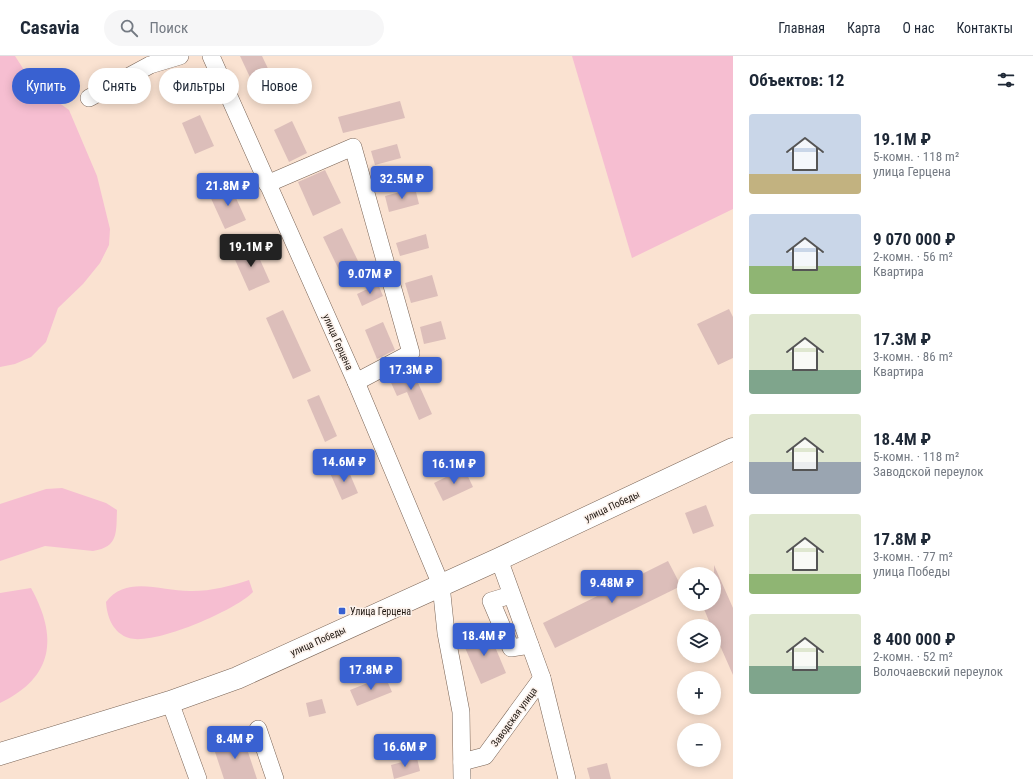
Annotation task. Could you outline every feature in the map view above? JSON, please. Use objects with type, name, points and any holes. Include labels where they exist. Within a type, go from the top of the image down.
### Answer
[{"type":"highway","name":"улица Победы","points":[[0,754],[170,702],[237,678],[499,559],[733,449]]},
{"type":"street","points":[[144,68],[180,56]]},
{"type":"street","name":"улица Герцена","points":[[211,56],[356,382],[441,585],[446,632],[461,712],[462,779]]},
{"type":"street","points":[[267,184],[353,147],[411,353],[356,382]]},
{"type":"street","name":"Заводская улица","points":[[499,559],[542,678],[567,779]]},
{"type":"street","name":"Заводская улица","points":[[462,762],[485,756],[542,678]]},
{"type":"street","points":[[170,702],[198,779]]},
{"type":"street","points":[[258,729],[275,779]]},
{"type":"shaded area","points":[[0,56],[15,56],[23,68],[12,68],[12,104],[61,104],[69,110],[97,176],[110,229],[109,245],[100,263],[83,284],[58,308],[46,342],[31,357],[15,364],[0,367]]},
{"type":"shaded area","points":[[572,56],[733,56],[733,209],[632,258]]},
{"type":"shaded area","points":[[62,488],[106,503],[117,510],[116,532],[112,542],[108,546],[93,551],[45,546],[0,561],[0,504],[46,489]]},
{"type":"shaded area","points":[[249,580],[253,592],[244,599],[213,617],[175,632],[157,637],[141,639],[129,638],[123,636],[109,619],[106,602],[115,594],[124,589],[135,586],[146,586],[181,591],[199,591],[221,588]]},
{"type":"shaded area","points":[[31,588],[40,606],[45,623],[47,639],[46,654],[41,668],[31,681],[18,693],[0,703],[0,593]]},
{"type":"building","points":[[240,56],[262,56],[268,68],[247,68],[247,71]]},
{"type":"building","points":[[400,101],[405,118],[343,133],[338,117]]},
{"type":"building","points":[[200,115],[214,146],[195,154],[182,123]]},
{"type":"building","points":[[292,121],[307,153],[289,162],[274,130]]},
{"type":"building","points":[[397,144],[401,158],[375,165],[371,151]]},
{"type":"building","points":[[325,170],[341,203],[313,216],[298,182]]},
{"type":"building","points":[[230,185],[246,220],[225,229],[209,194]]},
{"type":"building","points":[[415,188],[419,204],[389,212],[385,196]]},
{"type":"building","points":[[342,228],[359,263],[340,272],[323,237]]},
{"type":"building","points":[[426,234],[429,248],[400,256],[396,243]]},
{"type":"building","points":[[253,244],[270,282],[249,291],[232,253]]},
{"type":"building","points":[[432,275],[438,296],[411,303],[405,283]]},
{"type":"building","points":[[378,284],[383,296],[362,306],[357,294]]},
{"type":"building","points":[[729,309],[733,317],[733,358],[718,365],[697,324]]},
{"type":"building","points":[[283,310],[311,371],[293,379],[266,318]]},
{"type":"building","points":[[441,321],[446,339],[424,344],[420,327]]},
{"type":"building","points":[[383,322],[395,350],[377,359],[365,330]]},
{"type":"building","points":[[410,365],[432,414],[419,420],[407,392],[397,396],[388,376]]},
{"type":"building","points":[[319,395],[337,436],[325,442],[307,400]]},
{"type":"building","points":[[346,465],[358,493],[342,500],[330,473]]},
{"type":"building","points":[[464,468],[473,487],[443,501],[434,483]]},
{"type":"building","points":[[706,505],[714,526],[693,534],[685,513]]},
{"type":"building","points":[[668,561],[677,578],[677,588],[555,648],[543,623]]},
{"type":"building","points":[[721,581],[733,608],[733,675],[721,648],[721,619],[708,619],[705,611],[721,611]]},
{"type":"building","points":[[488,630],[506,673],[481,684],[462,641]]},
{"type":"building","points":[[385,676],[392,692],[357,706],[350,690]]},
{"type":"building","points":[[322,699],[326,713],[309,717],[306,703]]},
{"type":"building","points":[[243,737],[257,779],[224,779],[213,746]]},
{"type":"building","points":[[417,758],[420,771],[394,779],[391,765]]},
{"type":"building","points":[[607,763],[611,779],[590,779],[587,768]]},
{"type":"place","name":"Улица Герцена","points":[[342,611]]}]
